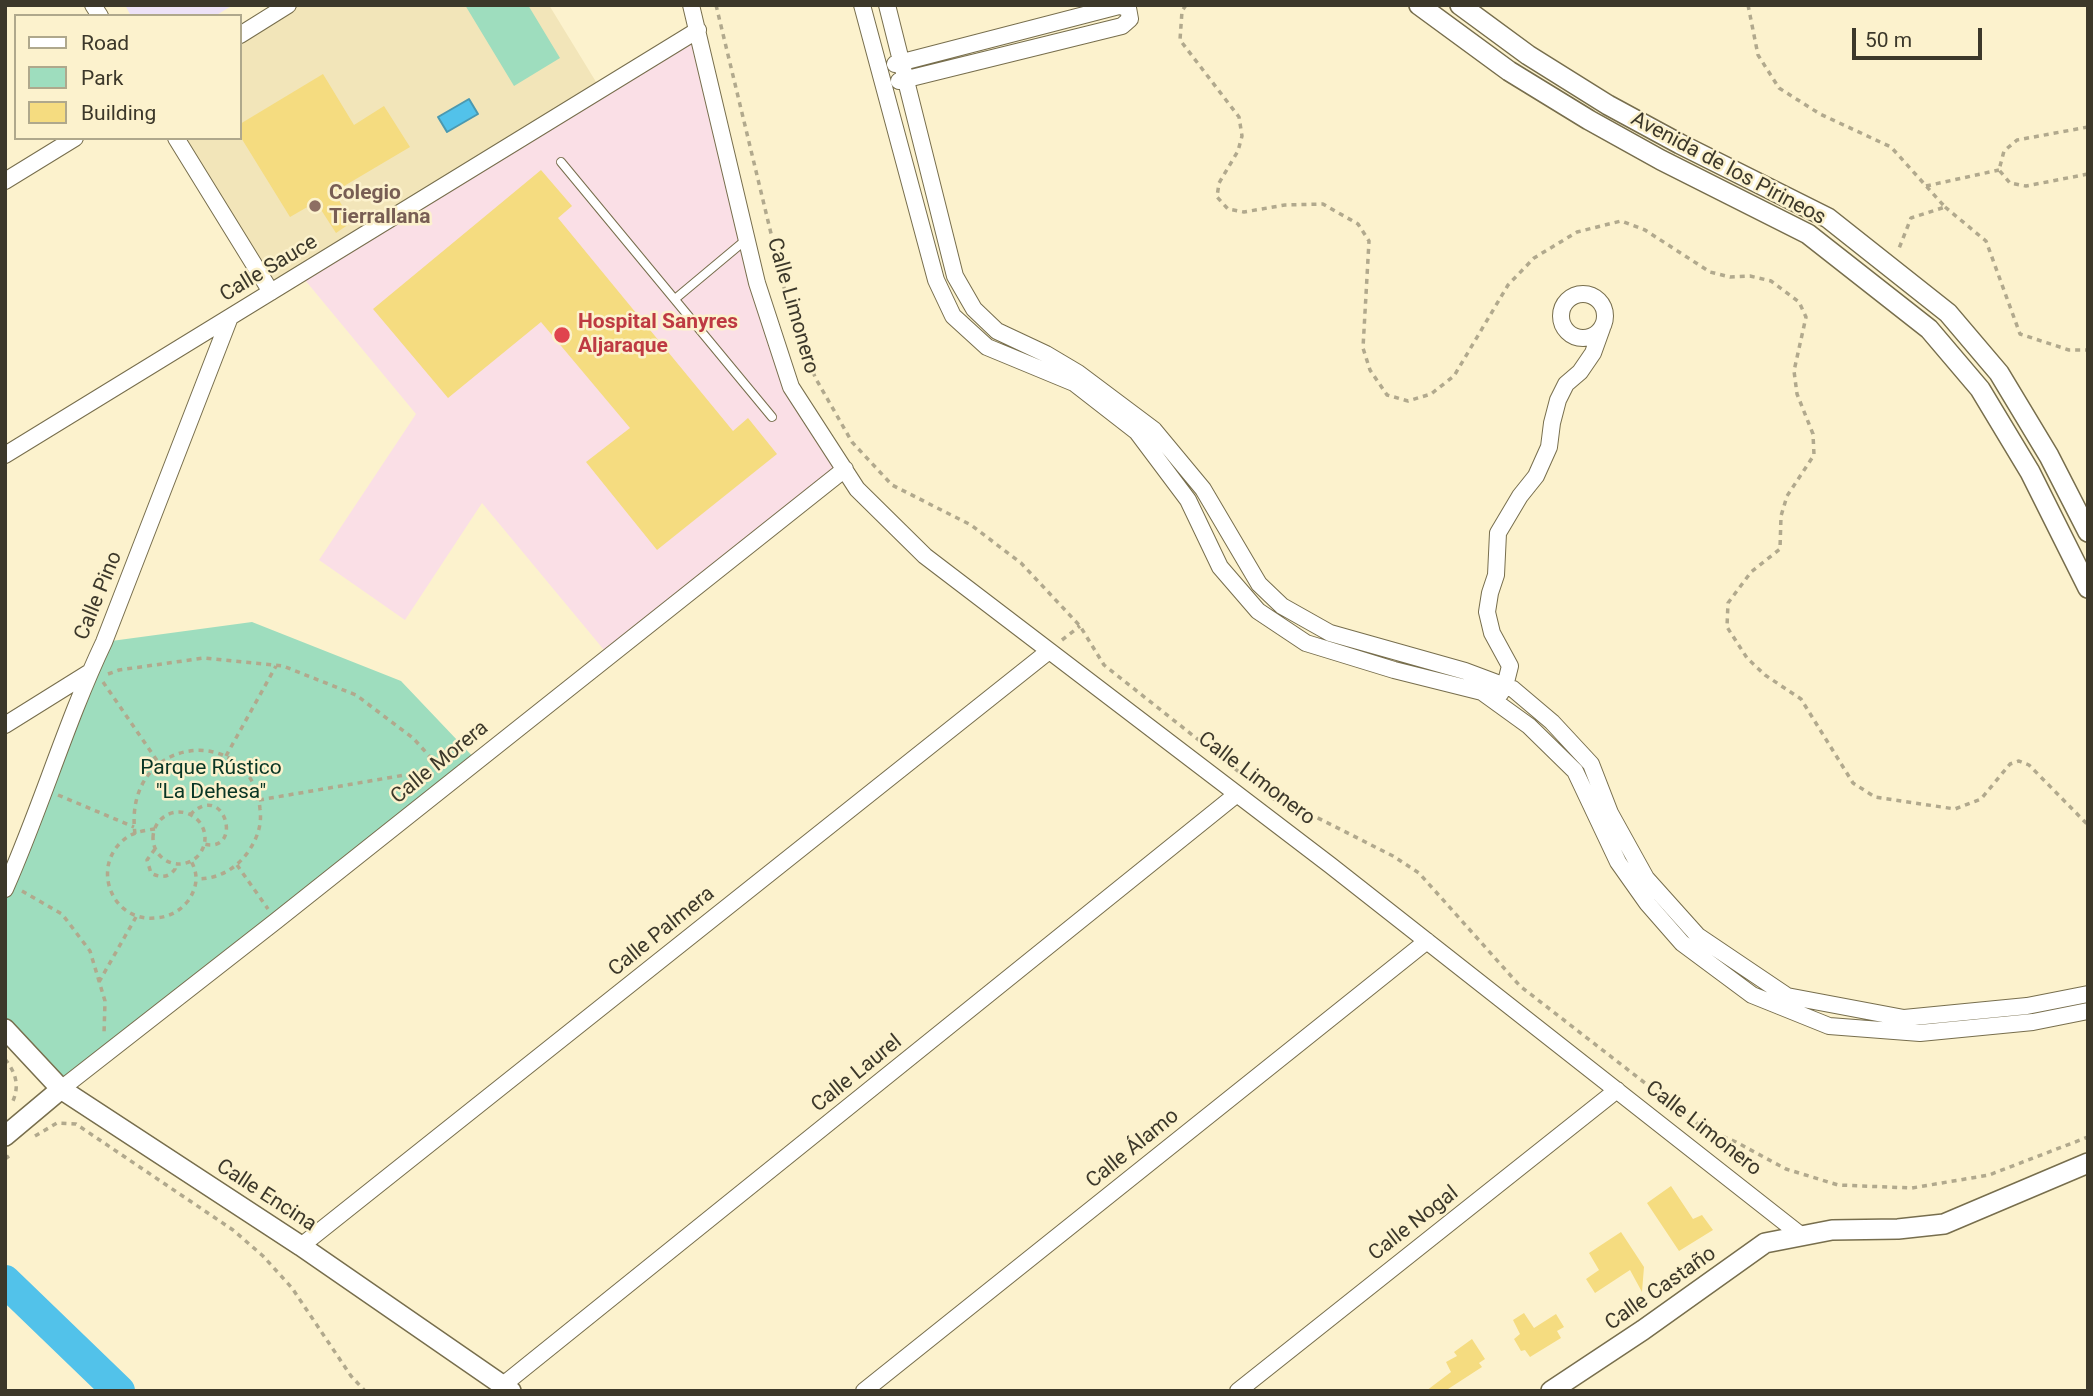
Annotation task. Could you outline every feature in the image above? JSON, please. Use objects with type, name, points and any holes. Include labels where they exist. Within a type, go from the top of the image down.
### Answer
[{"type":"street","points":[[242,34],[288,5]]},
{"type":"street","name":"Calle Limonero","points":[[691,5],[757,283],[791,387],[857,489],[925,556],[1427,941],[1802,1236]]},
{"type":"street","points":[[862,5],[936,280],[953,316],[987,347],[1074,383],[1137,432],[1188,500],[1220,567],[1258,611],[1306,643],[1394,670],[1482,692],[1529,726],[1575,771],[1618,862],[1647,904],[1682,943],[1752,995],[1829,1026],[1920,1033],[2033,1022],[2088,1011]]},
{"type":"street","points":[[887,5],[955,276],[974,309],[997,331],[1046,354],[1078,373],[1154,430],[1203,489],[1259,584],[1282,606],[1330,633],[1465,671],[1513,689],[1552,722],[1591,764],[1610,813],[1646,878],[1698,936],[1787,996],[1904,1018],[2027,1006],[2088,994]]},
{"type":"street","name":"Avenida de los Pirineos","points":[[1419,5],[1509,71],[1589,121],[1808,234],[1929,329],[1987,401],[2030,472],[2088,588]]},
{"type":"street","name":"Avenida de los Pirineos","points":[[1460,5],[1528,55],[1608,105],[1828,218],[1948,313],[1999,373],[2049,456],[2088,532]]},
{"type":"street","points":[[879,69],[1119,6],[1128,8],[1130,19],[1122,26],[883,85]]},
{"type":"street","name":"Calle Sauce","points":[[5,455],[698,30]]},
{"type":"street","points":[[5,181],[72,140]]},
{"type":"street","points":[[177,140],[271,292]]},
{"type":"street","name":"Calle Pino","points":[[6,887],[229,317]]},
{"type":"street","points":[[1495,702],[1505,686],[1510,666],[1492,633],[1487,611],[1496,575],[1498,533],[1520,496],[1536,476],[1549,447],[1558,400],[1566,384],[1580,372],[1593,353],[1602,328]]},
{"type":"street","name":"Calle Morera","points":[[61,1089],[276,921],[447,775],[845,469]]},
{"type":"street","name":"Calle Palmera","points":[[301,1246],[1049,651]]},
{"type":"street","points":[[5,725],[90,672]]},
{"type":"street","name":"Calle Laurel","points":[[507,1388],[1237,794]]},
{"type":"street","name":"Calle Álamo","points":[[864,1391],[1427,941]]},
{"type":"street","name":"Calle Encina","points":[[5,1029],[61,1089],[301,1246],[507,1388]]},
{"type":"street","points":[[10,1144],[61,1089]]},
{"type":"street","name":"Calle Nogal","points":[[1238,1391],[1617,1090]]},
{"type":"street","points":[[1802,1236],[1832,1230],[1898,1229],[1944,1224],[2088,1163]]},
{"type":"street","name":"Calle Castaño","points":[[1551,1391],[1643,1330],[1765,1243],[1802,1236]]},
{"type":"lane","points":[[561,162],[772,417]]},
{"type":"lane","points":[[675,299],[748,238]]},
{"type":"path","points":[[716,5],[794,329],[816,379],[852,442],[892,485],[971,525],[1021,564],[1080,626],[1104,665],[1275,800],[1316,817],[1393,856],[1419,873],[1520,986],[1703,1128],[1786,1169],[1838,1185],[1912,1188],[1989,1175],[2088,1138]]},
{"type":"path","points":[[1186,5],[1182,11],[1180,40],[1239,117],[1241,127],[1242,136],[1238,151],[1219,183],[1217,197],[1228,209],[1244,212],[1285,205],[1323,204],[1358,224],[1370,241],[1363,348],[1370,370],[1387,395],[1408,401],[1431,394],[1454,376],[1508,285],[1534,258],[1577,232],[1621,221],[1645,230],[1710,272],[1771,281],[1799,302],[1806,317],[1794,371],[1795,382],[1813,434],[1814,455],[1787,496],[1782,516],[1780,548],[1751,572],[1728,603],[1727,627],[1747,658],[1765,675],[1801,699],[1853,783],[1875,797],[1955,809],[1981,799],[2010,764],[2019,761],[2029,765],[2088,825]]},
{"type":"path","points":[[1748,5],[1758,55],[1779,88],[1820,114],[1891,147],[1945,206],[1986,242],[2020,334],[2068,350],[2088,350]]},
{"type":"path","points":[[1999,170],[2004,151],[2017,140],[2088,127]]},
{"type":"path","points":[[1926,186],[1999,170]]},
{"type":"path","points":[[1999,170],[2010,183],[2026,186],[2088,174]]},
{"type":"path","points":[[1891,266],[1912,218],[1945,206]]},
{"type":"path","points":[[1049,651],[1080,626]]},
{"type":"path","points":[[158,763],[100,677],[119,670],[204,658],[283,666],[356,695],[413,738],[447,775]]},
{"type":"path","points":[[226,756],[276,666]]},
{"type":"path","points":[[135,834],[133,815],[136,794],[146,776],[158,763],[170,756],[193,750],[208,750],[226,756],[242,768],[253,782],[261,818],[258,836],[237,865],[209,879],[197,879]]},
{"type":"path","points":[[259,800],[447,775]]},
{"type":"path","points":[[46,790],[134,827]]},
{"type":"path","points":[[190,815],[200,807],[208,806],[217,808],[225,815],[228,825],[226,834],[215,844],[204,844]]},
{"type":"path","points":[[178,812],[190,815],[201,824],[204,844],[191,861],[175,864],[160,856],[155,849],[155,829],[162,818],[169,814],[178,812]]},
{"type":"path","points":[[155,829],[129,836],[116,848],[110,859],[106,874],[109,891],[125,912],[152,919],[169,917],[183,907],[193,894],[197,879],[191,861]]},
{"type":"path","points":[[155,849],[147,860],[151,873],[166,877],[175,869],[175,864]]},
{"type":"path","points":[[237,865],[276,921]]},
{"type":"path","points":[[6,887],[62,914],[90,951],[105,1001],[103,1042],[110,1050]]},
{"type":"path","points":[[99,982],[136,917]]},
{"type":"path","points":[[5,1059],[15,1072],[17,1084],[15,1097],[5,1112]]},
{"type":"path","points":[[35,1136],[57,1123],[76,1124],[233,1230],[263,1256],[292,1288],[351,1376],[365,1391]]},
{"type":"path","points":[[5,1159],[10,1144]]},
{"type":"shaded area","points":[[125,5],[233,5],[218,14],[130,14]]},
{"type":"shaded area","name":"Colegio Tierrallana","points":[[288,5],[549,5],[601,90],[271,292],[177,140],[242,140],[242,34]]},
{"type":"shaded area","name":"Hospital Sanyres Aljaraque","points":[[698,30],[791,387],[845,469],[609,656],[482,503],[405,620],[319,560],[416,414],[300,274]]},
{"type":"green space","points":[[465,5],[528,5],[560,58],[514,86]]},
{"type":"green space","name":"Parque Rústico \"La Dehesa\"","points":[[252,622],[401,681],[477,761],[61,1089],[5,1029],[5,889],[104,642]]},
{"type":"water","points":[[469,99],[478,114],[447,132],[438,117]]},
{"type":"building","points":[[323,74],[354,125],[384,106],[410,147],[334,192],[352,222],[336,233],[316,202],[290,217],[242,139],[242,123]]},
{"type":"building","points":[[541,170],[572,206],[558,218],[733,431],[748,418],[777,454],[657,550],[586,462],[630,428],[541,322],[448,398],[373,309]]},
{"type":"building","points":[[1671,1186],[1693,1219],[1702,1215],[1713,1230],[1679,1251],[1647,1203]]},
{"type":"building","points":[[1621,1232],[1644,1267],[1642,1292],[1630,1270],[1595,1293],[1586,1279],[1599,1270],[1589,1253]]},
{"type":"building","points":[[1524,1313],[1534,1328],[1556,1314],[1564,1327],[1557,1331],[1561,1338],[1530,1357],[1525,1350],[1521,1351],[1514,1339],[1520,1334],[1513,1320]]},
{"type":"building","points":[[1472,1339],[1485,1359],[1479,1363],[1482,1367],[1445,1391],[1426,1391],[1451,1372],[1446,1362],[1457,1356],[1454,1352]]},
{"type":"waterway","points":[[5,1281],[119,1391]]},
{"type":"place","name":"Colegio Tierrallana","points":[[315,206]]},
{"type":"place","name":"Hospital Sanyres Aljaraque","points":[[562,335]]}]
